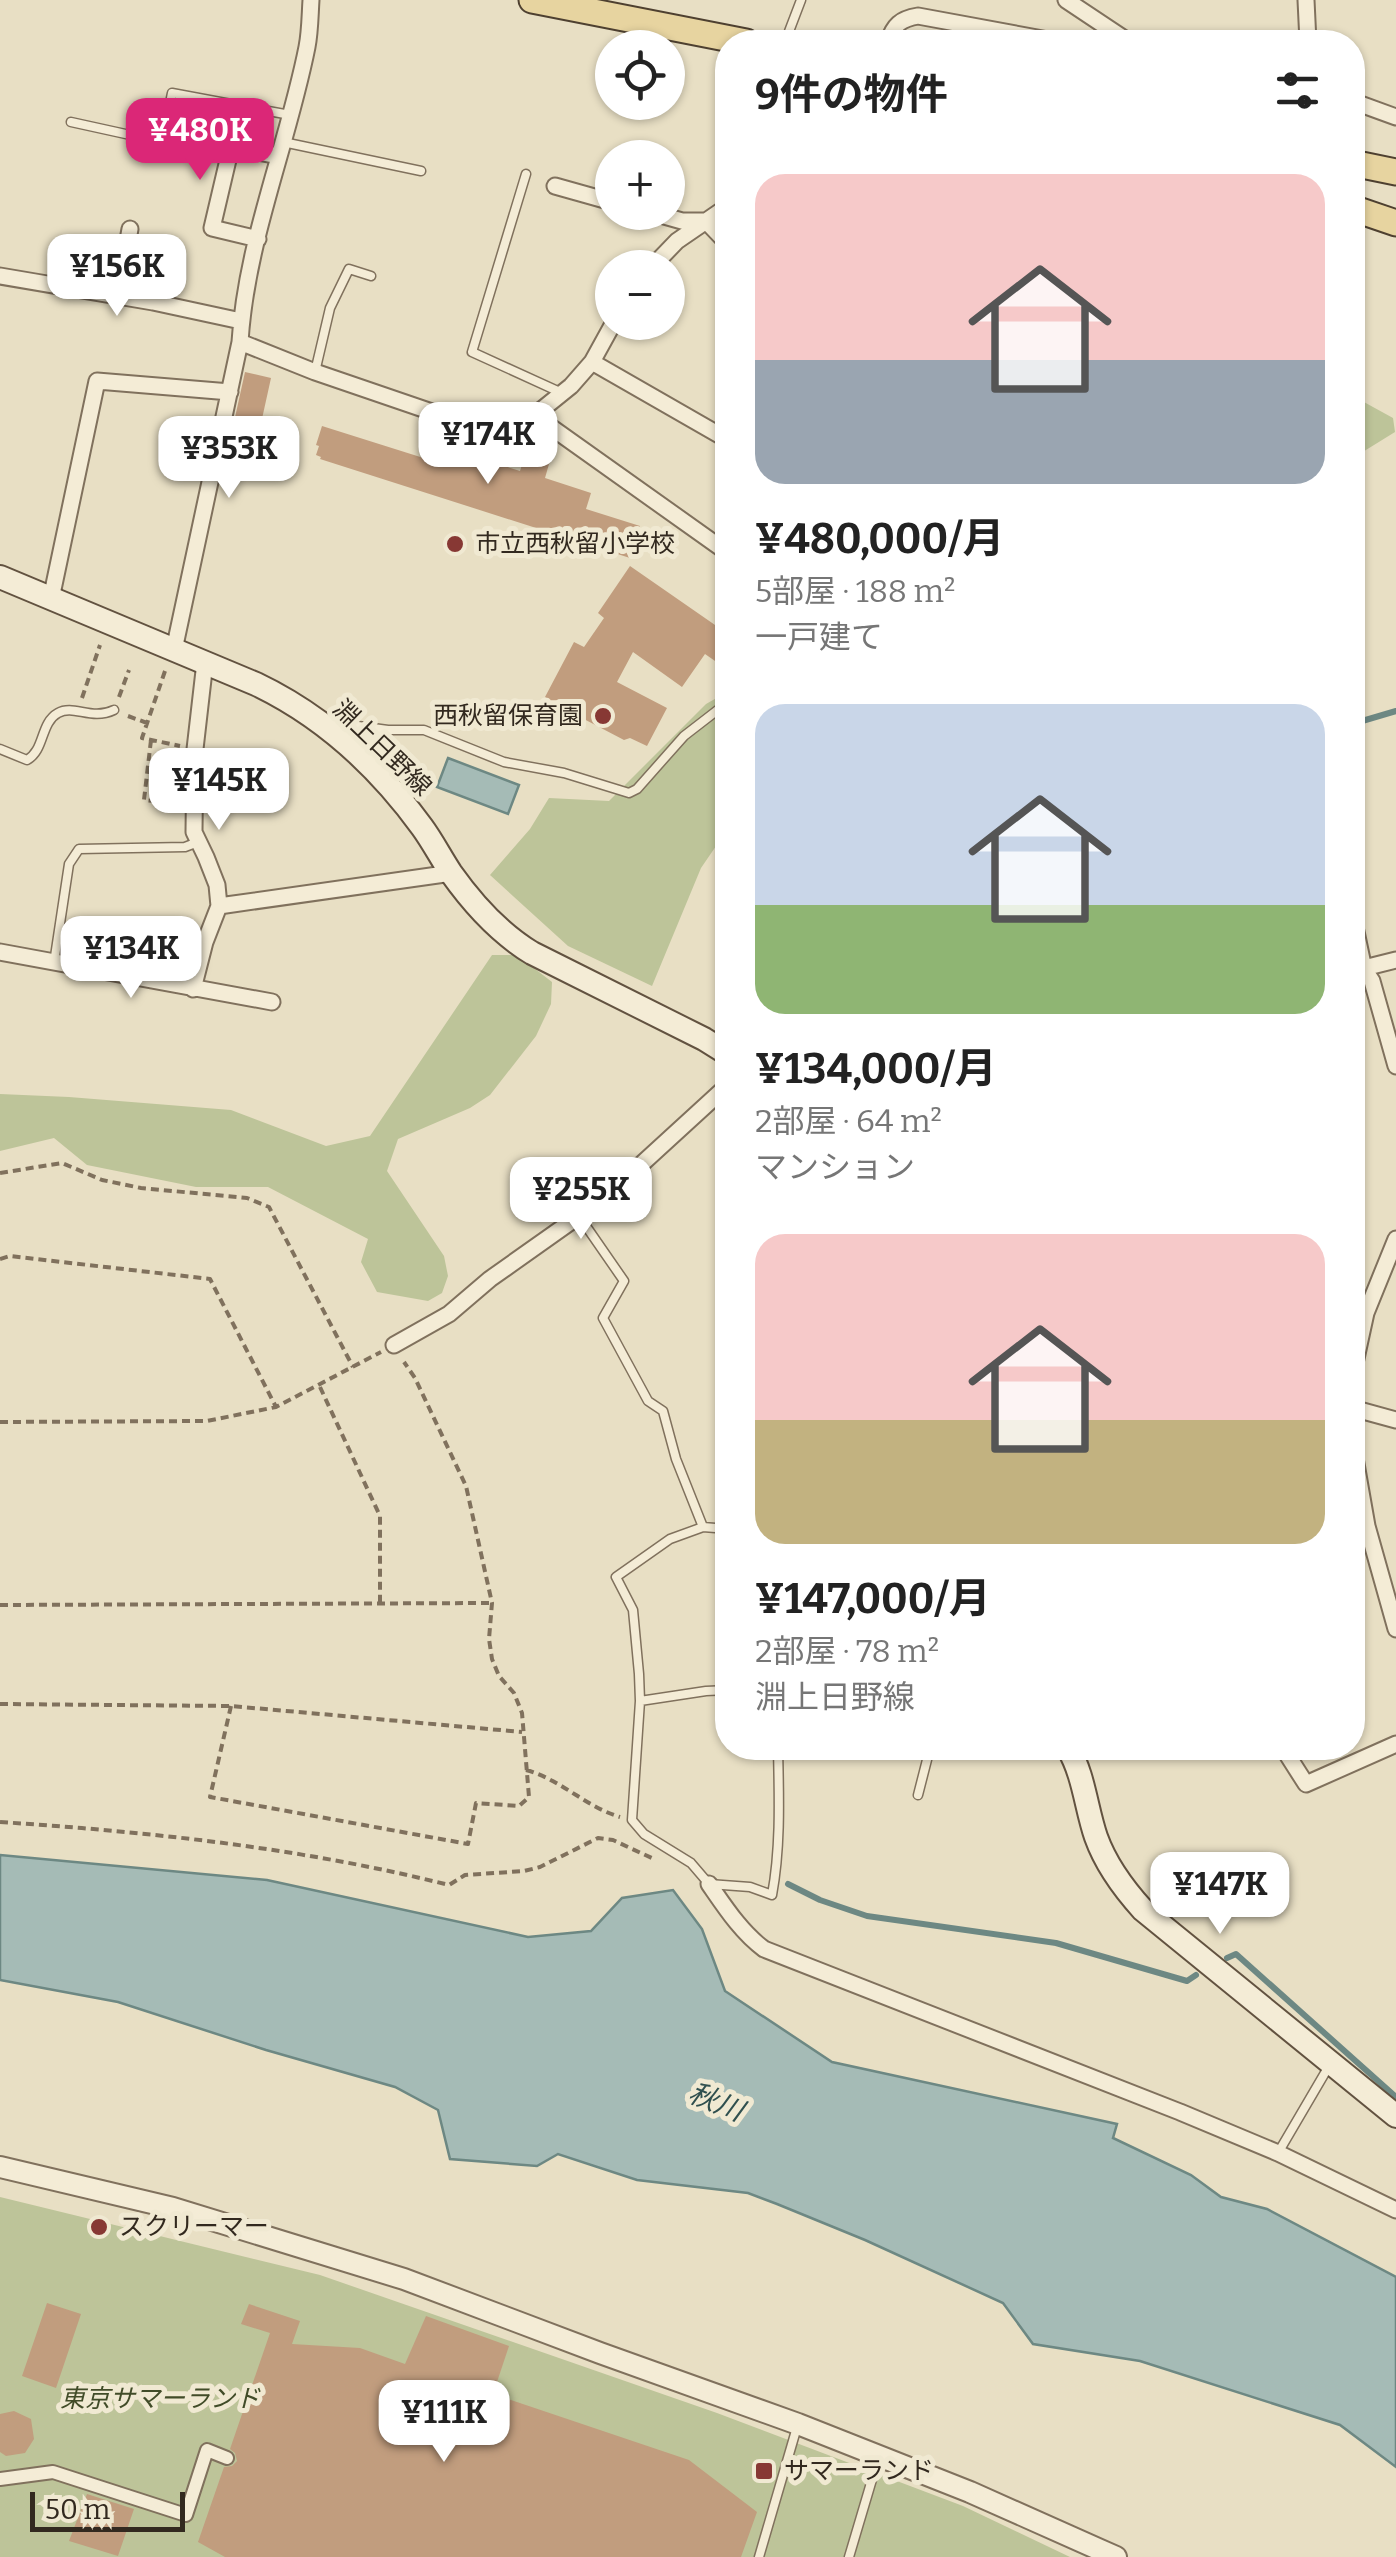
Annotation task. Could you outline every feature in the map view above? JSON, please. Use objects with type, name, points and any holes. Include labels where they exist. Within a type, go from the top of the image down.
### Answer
[{"type":"main road","points":[[532,0],[627,9],[715,33]]},
{"type":"main road","points":[[1365,166],[1396,172]]},
{"type":"main road","points":[[1365,212],[1396,223]]},
{"type":"main road","name":"淵上日野線","points":[[0,577],[170,660],[206,662],[275,693],[334,733],[395,792],[483,913],[522,948],[715,1046]]},
{"type":"main road","points":[[1073,1760],[1096,1838],[1118,1881],[1142,1910],[1396,2116]]},
{"type":"street","points":[[170,660],[230,392],[258,239],[308,43],[310,0]]},
{"type":"street","points":[[1066,0],[1111,30]]},
{"type":"street","points":[[1306,0],[1307,30]]},
{"type":"street","points":[[893,30],[903,19],[918,16],[994,30]]},
{"type":"street","points":[[1365,106],[1396,117]]},
{"type":"street","points":[[258,239],[212,228],[232,147],[281,149]]},
{"type":"street","points":[[556,186],[595,197]]},
{"type":"street","points":[[667,250],[715,215]]},
{"type":"street","points":[[685,221],[706,222],[715,231]]},
{"type":"street","points":[[118,296],[130,229]]},
{"type":"street","points":[[0,276],[242,321]]},
{"type":"street","points":[[240,342],[502,436],[514,432],[562,393],[592,362],[604,340]]},
{"type":"street","points":[[592,362],[715,433]]},
{"type":"street","points":[[51,599],[96,380],[230,392]]},
{"type":"street","points":[[534,416],[715,544]]},
{"type":"street","points":[[194,989],[204,942],[218,906],[216,885],[194,832],[196,749],[206,662]]},
{"type":"street","points":[[218,906],[452,874]]},
{"type":"street","points":[[0,952],[272,1002]]},
{"type":"street","points":[[1365,968],[1396,960]]},
{"type":"street","points":[[1365,976],[1372,981],[1396,1066]]},
{"type":"street","points":[[394,1345],[449,1314],[490,1279],[579,1216],[715,1097]]},
{"type":"street","points":[[1365,1318],[1396,1239]]},
{"type":"street","points":[[1365,1412],[1396,1420]]},
{"type":"street","points":[[1365,1515],[1396,1628]]},
{"type":"street","points":[[1365,1758],[1396,1744]]},
{"type":"street","points":[[1291,1760],[1306,1784],[1360,1760]]},
{"type":"street","points":[[709,1884],[741,1928],[764,1949],[1278,2152],[1396,2210]]},
{"type":"street","points":[[0,2167],[173,2208],[404,2278],[798,2424],[970,2492],[1116,2557]]},
{"type":"street","points":[[0,2479],[52,2472],[186,2515],[208,2450],[227,2458]]},
{"type":"lane","points":[[790,30],[801,0]]},
{"type":"lane","points":[[71,122],[162,142],[172,94],[290,115]]},
{"type":"lane","points":[[281,149],[421,171]]},
{"type":"lane","points":[[526,174],[472,352],[562,393]]},
{"type":"lane","points":[[315,372],[330,308],[348,269],[371,276]]},
{"type":"lane","points":[[0,749],[28,760],[37,753],[52,718],[61,711],[76,710],[94,716],[114,710]]},
{"type":"lane","points":[[334,733],[358,726],[424,730],[504,762],[629,792],[638,789],[684,736],[715,712]]},
{"type":"lane","points":[[54,964],[69,864],[79,849],[185,848],[198,842]]},
{"type":"lane","points":[[579,1216],[624,1281],[603,1318],[648,1401],[664,1411],[676,1458],[703,1528]]},
{"type":"lane","points":[[715,1529],[703,1528],[670,1539],[616,1577],[633,1610],[640,1700],[632,1820],[644,1834],[686,1859],[709,1884],[750,1887],[772,1894],[777,1870],[778,1760]]},
{"type":"lane","points":[[640,1700],[715,1690]]},
{"type":"lane","points":[[918,1795],[927,1760]]},
{"type":"lane","points":[[1278,2152],[1331,2062]]},
{"type":"lane","points":[[759,2557],[798,2424]]},
{"type":"lane","points":[[849,2557],[878,2456]]},
{"type":"path","points":[[82,698],[100,646]]},
{"type":"path","points":[[170,660],[142,738],[182,746]]},
{"type":"path","points":[[129,670],[114,710],[147,723]]},
{"type":"path","points":[[151,740],[144,800],[183,804]]},
{"type":"path","points":[[0,1174],[62,1163],[102,1180],[141,1188],[247,1198],[269,1207],[353,1367]]},
{"type":"path","points":[[0,1258],[210,1279],[276,1406]]},
{"type":"path","points":[[0,1422],[207,1421],[276,1406],[394,1345],[415,1378],[466,1486],[492,1603],[492,1659],[519,1703],[529,1798],[518,1806],[476,1803],[468,1844],[210,1797],[231,1706]]},
{"type":"path","points":[[319,1385],[380,1516],[380,1604]]},
{"type":"path","points":[[0,1605],[492,1603]]},
{"type":"path","points":[[0,1704],[231,1706],[522,1732]]},
{"type":"path","points":[[526,1770],[541,1774],[606,1813],[632,1820]]},
{"type":"path","points":[[0,1822],[116,1830],[250,1846],[449,1885],[465,1875],[540,1867],[598,1838],[613,1840],[660,1862],[686,1859]]},
{"type":"green space","points":[[1365,403],[1393,418],[1395,432],[1365,451]]},
{"type":"green space","points":[[715,699],[715,848],[701,868],[652,986],[568,946],[490,875],[530,829],[549,798],[609,801]]},
{"type":"green space","points":[[492,955],[517,955],[552,982],[551,1004],[536,1036],[490,1095],[470,1108],[398,1139],[387,1171],[444,1256],[448,1276],[442,1293],[428,1301],[377,1292],[361,1262],[368,1239],[268,1187],[196,1187],[87,1165],[54,1138],[0,1151],[0,1094],[231,1110],[326,1146],[370,1136]]},
{"type":"green space","name":"東京サマーランド","points":[[0,2197],[320,2275],[717,2413],[963,2506],[1070,2557],[0,2557]]},
{"type":"water","points":[[448,758],[519,785],[508,814],[437,787]]},
{"type":"water","name":"秋川","points":[[0,1855],[267,1880],[528,1937],[591,1931],[622,1898],[673,1890],[702,1929],[725,1991],[832,2062],[1117,2124],[1113,2138],[1191,2175],[1221,2197],[1267,2209],[1396,2277],[1396,2467],[1340,2425],[1140,2361],[1033,2344],[1003,2303],[865,2240],[748,2193],[637,2180],[558,2154],[537,2166],[450,2159],[438,2110],[395,2087],[118,2002],[0,1980]]},
{"type":"building","points":[[245,372],[271,378],[258,437],[232,431]]},
{"type":"building","points":[[322,426],[433,461],[438,445],[520,471],[531,436],[555,443],[545,478],[591,493],[586,509],[640,526],[630,558],[320,459],[316,445]]},
{"type":"building","points":[[630,566],[715,625],[715,661],[705,654],[682,687],[633,652],[617,682],[667,708],[647,746],[630,738],[624,740],[580,717],[562,721],[544,707],[548,699],[545,697],[574,642],[584,647],[604,618],[598,613]]},
{"type":"building","points":[[47,2303],[81,2314],[56,2388],[22,2376]]},
{"type":"building","name":"東京サマーランド","points":[[249,2304],[300,2321],[292,2344],[360,2348],[405,2364],[426,2316],[509,2346],[493,2394],[689,2460],[757,2512],[741,2557],[225,2557],[198,2542],[224,2467],[237,2461],[230,2449],[270,2333],[241,2324]]},
{"type":"building","points":[[14,2411],[31,2419],[34,2439],[25,2453],[6,2456],[0,2452],[0,2414]]},
{"type":"building","points":[[87,2494],[134,2509],[118,2556],[69,2541]]},
{"type":"waterway","points":[[1365,720],[1396,711]]},
{"type":"waterway","points":[[788,1884],[867,1916],[1056,1943],[1187,1981],[1196,1975]]},
{"type":"waterway","points":[[1227,1958],[1236,1954],[1396,2097]]},
{"type":"place","name":"市立西秋留小学校","points":[[455,544]]},
{"type":"place","name":"西秋留保育園","points":[[603,716]]},
{"type":"place","name":"スクリーマー","points":[[99,2227]]},
{"type":"place","name":"サマーランド","points":[[764,2471]]}]
